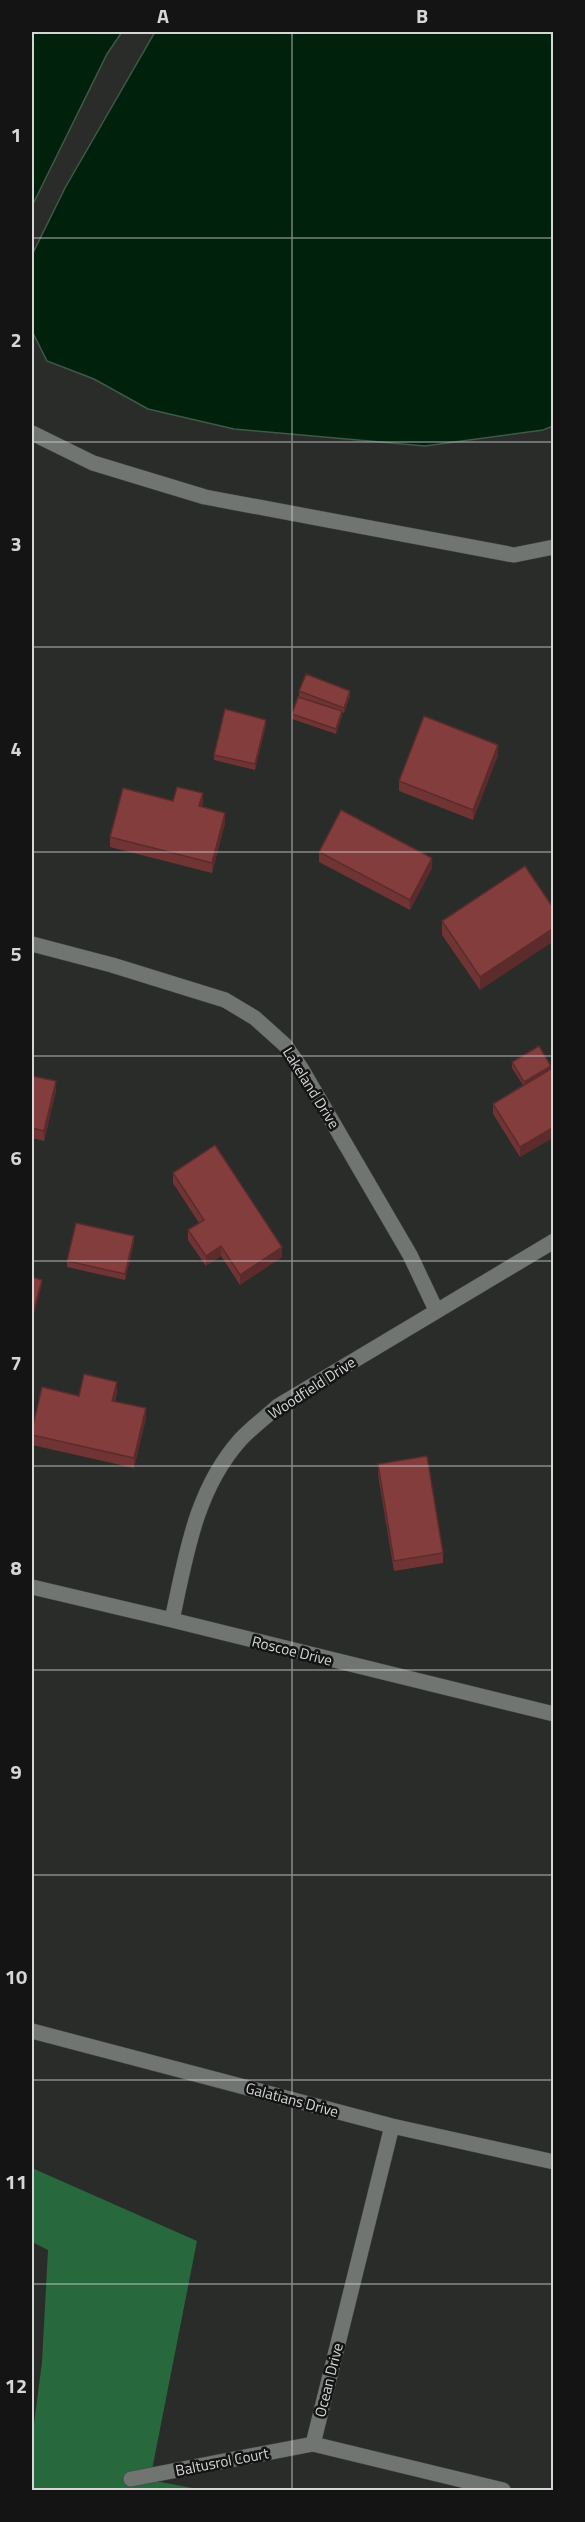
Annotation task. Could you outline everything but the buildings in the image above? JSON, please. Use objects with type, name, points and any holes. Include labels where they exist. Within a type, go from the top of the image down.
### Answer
[{"type":"street","points":[[32,433],[93,463],[204,497],[514,555],[554,547]]},
{"type":"street","name":"Lakeland Drive","points":[[32,944],[112,965],[225,1000],[262,1024],[285,1045],[301,1068],[410,1255],[436,1310]]},
{"type":"street","name":"Woodfield Drive","points":[[172,1620],[192,1526],[199,1507],[215,1476],[240,1440],[278,1406],[554,1241]]},
{"type":"street","name":"Roscoe Drive","points":[[32,1587],[554,1714]]},
{"type":"street","name":"Galatians Drive","points":[[32,2031],[392,2126],[554,2162]]},
{"type":"street","name":"Ocean Drive","points":[[313,2444],[392,2126]]},
{"type":"street","points":[[313,2444],[503,2490]]},
{"type":"street","name":"Baltusrol Court","points":[[131,2479],[313,2444]]},
{"type":"green space","points":[[32,2168],[197,2241],[150,2480],[203,2490],[32,2490],[32,2439],[42,2362],[48,2250],[32,2242]]},
{"type":"shaded area","points":[[32,32],[122,32],[107,54],[32,206]]},
{"type":"shaded area","points":[[155,32],[553,32],[553,426],[543,430],[425,446],[234,429],[148,409],[94,379],[47,361],[32,331],[32,255],[65,188]]}]
